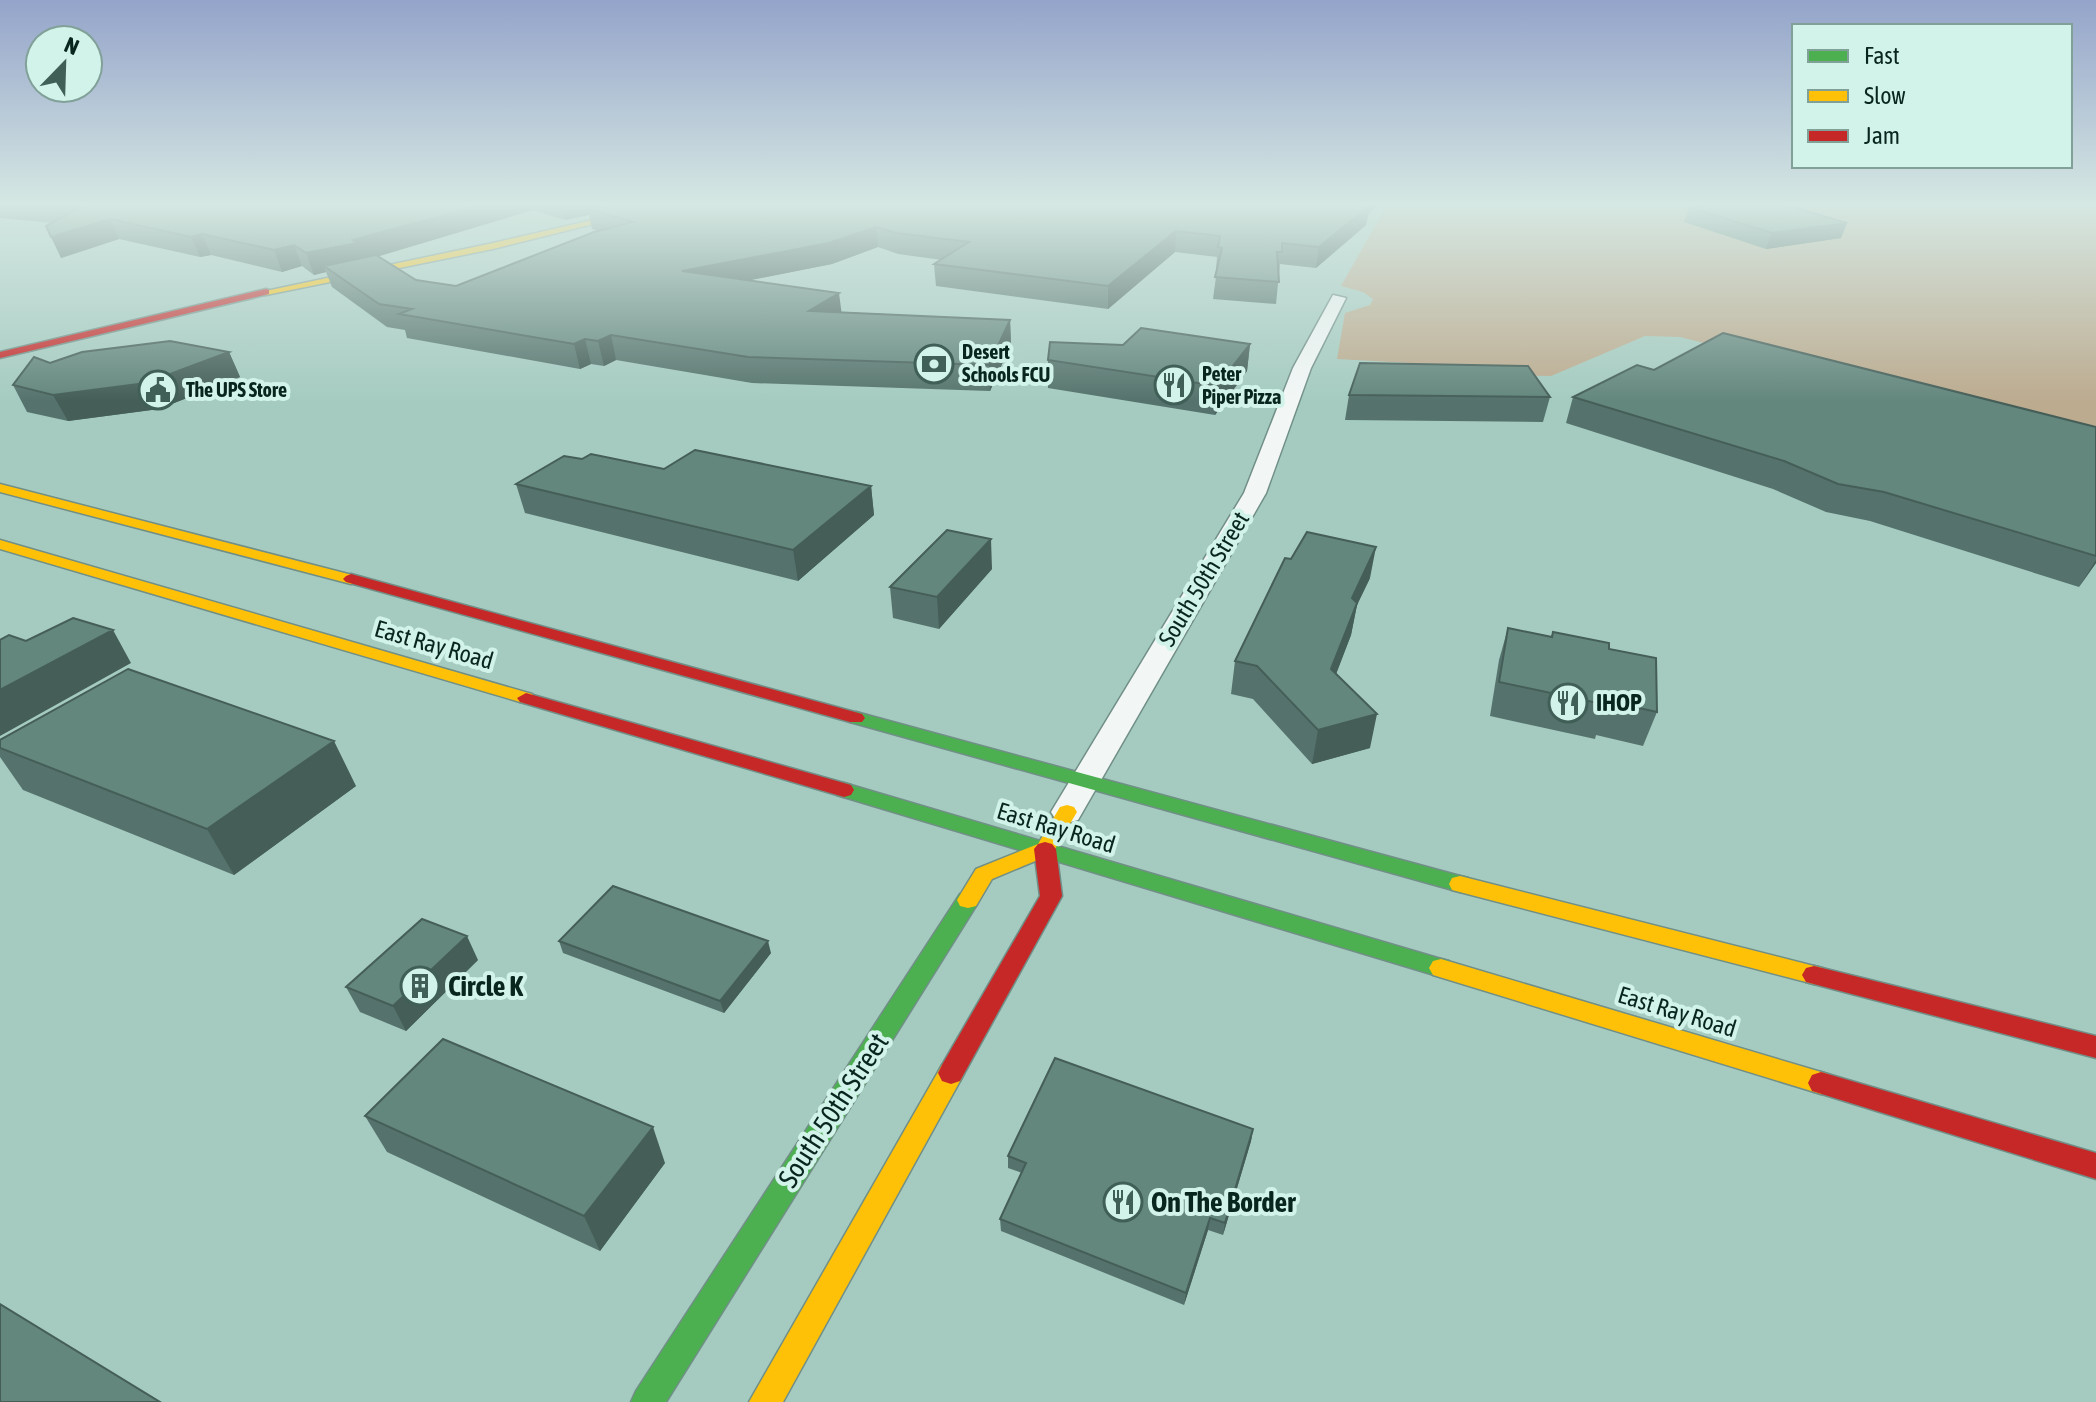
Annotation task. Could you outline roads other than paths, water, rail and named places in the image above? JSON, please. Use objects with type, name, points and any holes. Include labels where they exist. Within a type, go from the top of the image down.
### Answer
[{"type":"main road","points":[[0,355],[223,301],[373,270]]},
{"type":"main road","name":"East Ray Road","points":[[0,488],[1086,780],[1515,899],[2096,1047]]},
{"type":"main road","name":"East Ray Road","points":[[0,544],[1045,849],[2096,1166]]},
{"type":"main road","name":"South 50th Street","points":[[647,1402],[984,874],[1045,849],[1067,812]]},
{"type":"main road","points":[[765,1402],[1051,896],[1045,849]]},
{"type":"street","name":"South 50th Street","points":[[1067,812],[1255,493],[1275,447],[1313,335],[1338,298]]},
{"type":"place","name":"Desert Schools FCU","points":[[934,364]]},
{"type":"place","name":"Peter Piper Pizza","points":[[1174,385]]},
{"type":"place","name":"The UPS Store","points":[[158,390]]},
{"type":"place","name":"IHOP","points":[[1568,703]]},
{"type":"place","name":"Circle K","points":[[420,986]]},
{"type":"place","name":"On The Border","points":[[1123,1202]]}]
